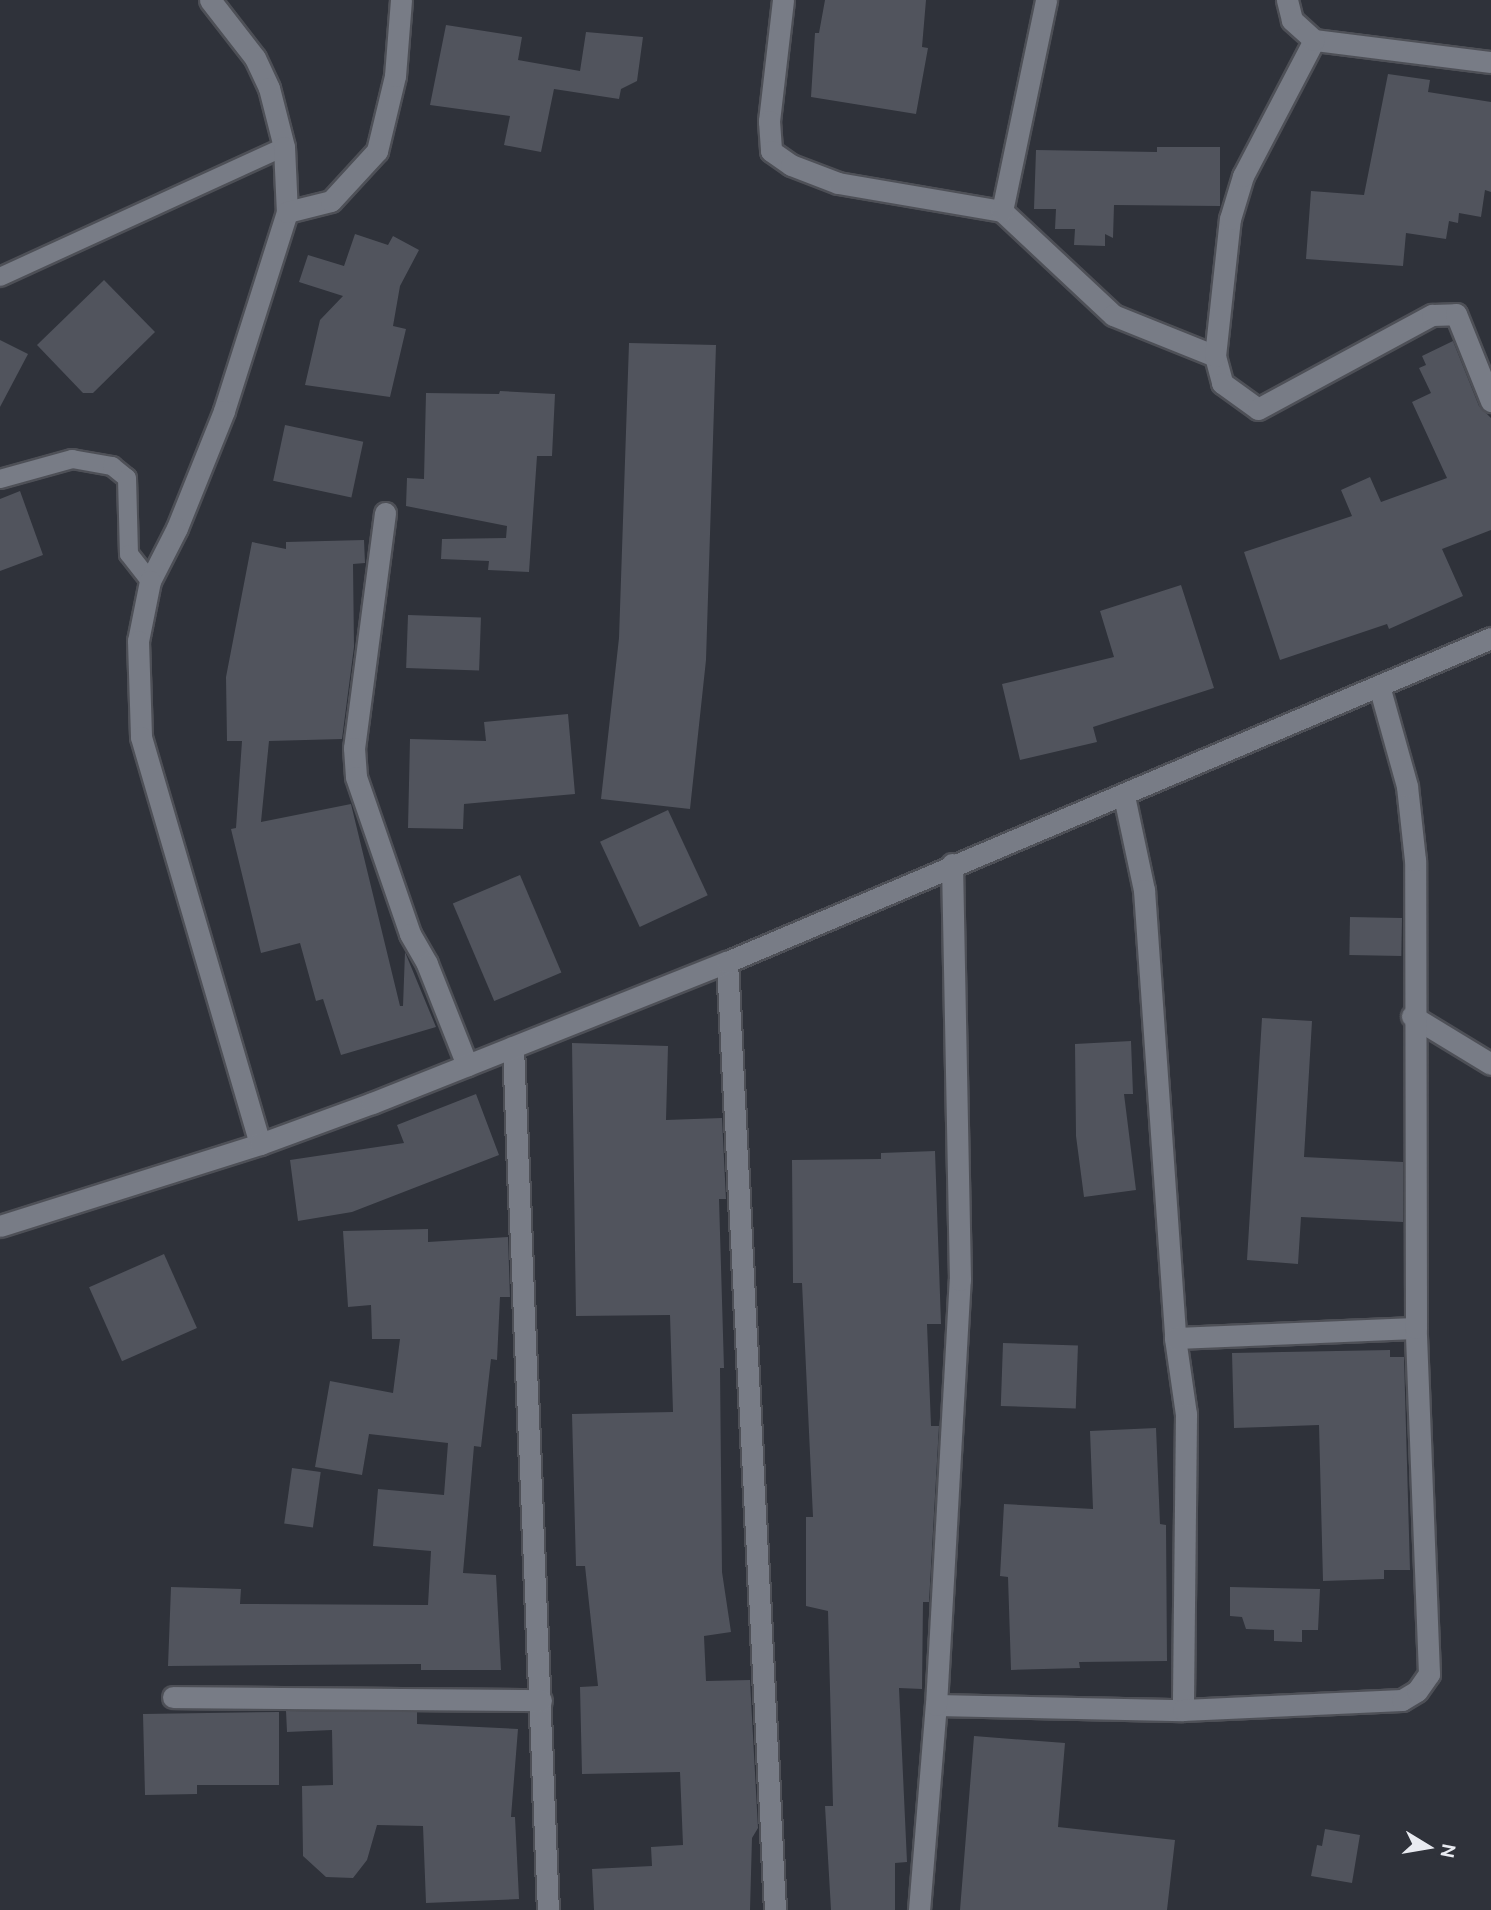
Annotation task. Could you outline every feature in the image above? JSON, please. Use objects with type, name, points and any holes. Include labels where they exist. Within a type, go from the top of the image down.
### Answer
[{"type":"street","points":[[210,0],[256,58],[269,88],[284,147],[286,212],[224,411],[177,528],[150,581],[138,641],[141,737],[260,1144]]},
{"type":"street","points":[[286,212],[331,201],[377,151],[395,76],[401,0]]},
{"type":"street","points":[[783,0],[769,121],[771,150],[791,165],[838,183],[1002,211],[1113,315],[1215,356]]},
{"type":"street","points":[[1002,211],[1046,0]]},
{"type":"street","points":[[1287,0],[1292,20],[1314,40],[1491,62]]},
{"type":"street","points":[[1314,40],[1243,176],[1230,219],[1215,356],[1222,383],[1258,408],[1432,314],[1456,314],[1491,401]]},
{"type":"street","points":[[385,513],[354,748],[356,777],[410,934],[427,964],[467,1065]]},
{"type":"street","points":[[0,1226],[260,1144],[467,1065],[727,962],[951,864],[1124,796],[1491,638]]},
{"type":"street","points":[[936,1705],[1183,1710],[1402,1700],[1418,1690],[1429,1674],[1416,1328],[1412,1016],[1415,860],[1406,786],[1379,686]]},
{"type":"street","points":[[1124,796],[1144,890],[1174,1338],[1186,1414],[1183,1710]]},
{"type":"street","points":[[919,1910],[936,1705],[960,1280],[951,864]]},
{"type":"street","points":[[727,962],[775,1910]]},
{"type":"street","points":[[1412,1016],[1491,1065]]},
{"type":"street","points":[[513,1046],[548,1910]]},
{"type":"street","points":[[1174,1338],[1416,1328]]},
{"type":"street","points":[[173,1697],[541,1700]]},
{"type":"lane","points":[[0,277],[284,147]]},
{"type":"lane","points":[[0,479],[72,459],[111,466],[127,478],[129,554],[150,581]]},
{"type":"building","points":[[825,0],[926,0],[922,47],[928,48],[916,114],[811,97],[815,33],[819,33]]},
{"type":"building","points":[[446,25],[522,37],[518,60],[580,71],[586,32],[643,37],[637,81],[621,89],[619,99],[554,89],[541,152],[504,145],[510,116],[430,105]]},
{"type":"building","points":[[1388,74],[1430,80],[1428,92],[1491,102],[1491,192],[1485,190],[1481,217],[1459,213],[1458,223],[1449,221],[1446,239],[1406,233],[1403,266],[1306,259],[1311,191],[1364,195]]},
{"type":"building","points":[[1157,147],[1220,147],[1220,206],[1114,205],[1113,238],[1105,234],[1105,246],[1074,245],[1075,229],[1055,229],[1056,209],[1034,209],[1036,150],[1157,152]]},
{"type":"building","points":[[355,234],[388,245],[393,236],[419,250],[400,286],[393,326],[406,329],[390,397],[305,385],[320,320],[343,296],[299,282],[308,255],[344,266]]},
{"type":"building","points":[[104,280],[155,332],[93,393],[83,393],[37,345]]},
{"type":"building","points":[[0,340],[28,354],[0,407]]},
{"type":"building","points":[[1453,341],[1479,406],[1491,418],[1491,530],[1442,549],[1463,596],[1389,629],[1387,624],[1280,660],[1244,552],[1352,516],[1341,490],[1370,477],[1381,502],[1447,478],[1412,402],[1431,393],[1419,368],[1426,365],[1422,356]]},
{"type":"building","points":[[629,343],[716,345],[706,660],[690,809],[601,799],[619,638]]},
{"type":"building","points":[[500,391],[555,394],[552,456],[537,456],[529,572],[488,570],[489,561],[441,559],[442,539],[506,538],[507,526],[406,506],[407,478],[424,479],[426,393],[499,394]]},
{"type":"building","points":[[285,425],[363,442],[351,497],[273,481]]},
{"type":"building","points":[[20,491],[43,555],[0,571],[0,499]]},
{"type":"building","points":[[364,540],[365,563],[353,564],[354,647],[342,739],[269,741],[261,822],[351,804],[400,1006],[403,1006],[405,952],[436,1027],[341,1055],[323,999],[316,1001],[300,943],[261,953],[231,829],[236,828],[242,741],[227,741],[226,677],[252,542],[286,549],[286,542]]},
{"type":"building","points":[[1181,585],[1214,688],[1093,727],[1097,742],[1020,760],[1002,684],[1114,657],[1100,611]]},
{"type":"building","points":[[408,615],[481,618],[479,671],[406,668]]},
{"type":"building","points":[[568,714],[575,794],[464,804],[463,829],[408,828],[410,739],[486,741],[484,722]]},
{"type":"building","points":[[668,810],[708,895],[640,927],[600,842]]},
{"type":"building","points":[[520,875],[561,973],[494,1001],[453,904]]},
{"type":"building","points":[[1350,917],[1402,918],[1401,956],[1349,955]]},
{"type":"building","points":[[1262,1018],[1312,1021],[1304,1157],[1403,1162],[1403,1222],[1301,1217],[1298,1264],[1247,1260]]},
{"type":"building","points":[[1131,1041],[1133,1094],[1124,1094],[1136,1190],[1084,1197],[1076,1136],[1075,1044]]},
{"type":"building","points":[[572,1043],[668,1046],[666,1120],[722,1118],[726,1199],[719,1199],[724,1368],[720,1368],[722,1572],[731,1632],[704,1636],[706,1681],[750,1680],[758,1828],[752,1838],[750,1910],[594,1910],[592,1869],[652,1866],[651,1847],[683,1845],[680,1772],[582,1774],[580,1687],[598,1686],[585,1566],[576,1566],[572,1414],[673,1412],[670,1315],[576,1316]]},
{"type":"building","points":[[476,1094],[499,1155],[352,1212],[298,1221],[290,1160],[404,1143],[397,1125]]},
{"type":"building","points":[[935,1151],[941,1324],[927,1324],[931,1426],[939,1426],[929,1602],[923,1602],[922,1689],[899,1688],[907,1862],[895,1863],[895,1910],[831,1910],[825,1806],[833,1806],[828,1611],[806,1606],[806,1517],[813,1517],[802,1283],[793,1283],[792,1160],[881,1159],[881,1153]]},
{"type":"building","points":[[428,1229],[428,1242],[508,1237],[510,1297],[500,1297],[497,1360],[491,1359],[481,1447],[474,1446],[463,1573],[496,1575],[501,1670],[421,1670],[421,1664],[168,1666],[171,1587],[241,1589],[240,1604],[428,1605],[431,1551],[373,1546],[378,1489],[444,1495],[448,1443],[369,1434],[362,1475],[315,1467],[330,1381],[393,1393],[400,1339],[372,1339],[371,1305],[348,1307],[343,1231]]},
{"type":"building","points":[[164,1254],[197,1328],[122,1361],[89,1287]]},
{"type":"building","points":[[1003,1343],[1078,1346],[1076,1409],[1001,1406]]},
{"type":"building","points":[[1390,1350],[1390,1357],[1404,1357],[1410,1570],[1384,1570],[1384,1579],[1323,1581],[1319,1425],[1234,1428],[1232,1353]]},
{"type":"building","points":[[1156,1428],[1160,1524],[1166,1525],[1167,1661],[1079,1662],[1080,1668],[1011,1670],[1008,1577],[1000,1576],[1004,1504],[1093,1509],[1090,1431]]},
{"type":"building","points":[[292,1468],[321,1472],[313,1527],[284,1523]]},
{"type":"building","points":[[1230,1587],[1320,1589],[1318,1630],[1302,1630],[1302,1642],[1274,1641],[1274,1630],[1246,1629],[1242,1617],[1230,1616]]},
{"type":"building","points":[[286,1711],[417,1712],[417,1724],[518,1729],[511,1817],[515,1817],[519,1899],[426,1903],[423,1826],[377,1825],[367,1860],[353,1878],[326,1877],[303,1856],[302,1786],[333,1785],[332,1730],[287,1732]]},
{"type":"building","points":[[279,1712],[279,1785],[197,1785],[197,1794],[145,1795],[143,1714]]},
{"type":"building","points":[[974,1736],[1065,1743],[1058,1827],[1175,1840],[1167,1910],[960,1910]]},
{"type":"building","points":[[1325,1829],[1360,1835],[1352,1883],[1311,1876],[1317,1845],[1322,1846]]}]
